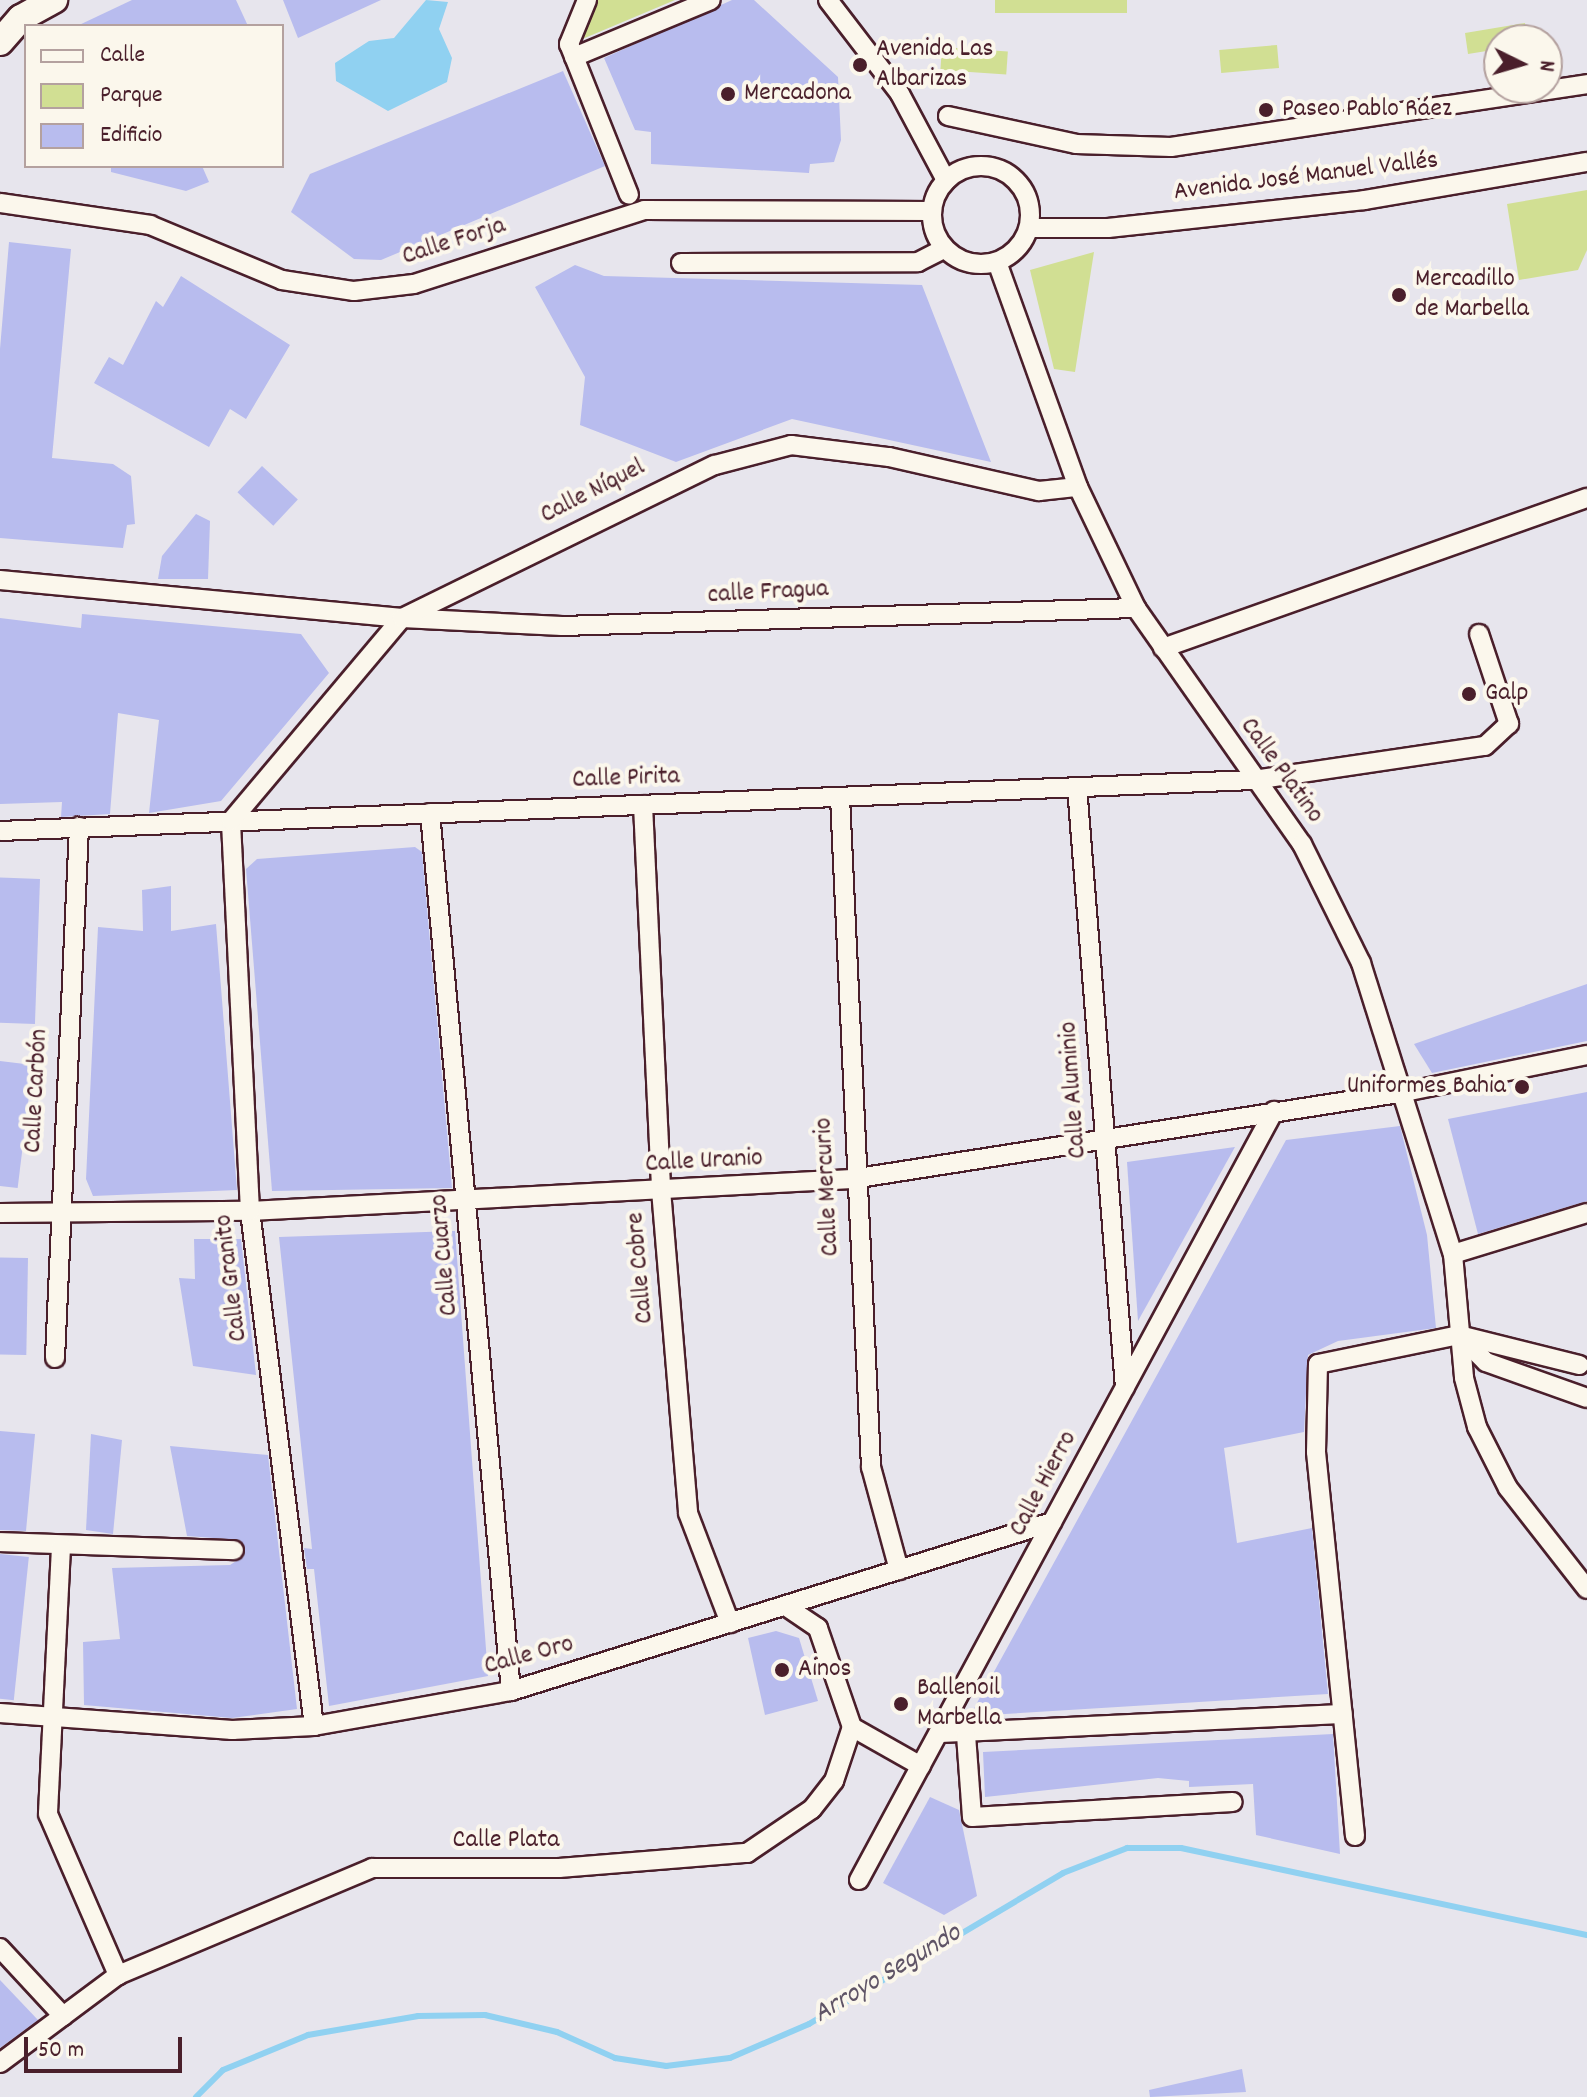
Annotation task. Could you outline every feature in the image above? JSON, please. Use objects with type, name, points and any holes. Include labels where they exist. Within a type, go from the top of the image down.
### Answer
[{"type":"main road","points":[[0,42],[21,18],[54,0]]},
{"type":"street","points":[[587,0],[569,44],[629,195]]},
{"type":"street","points":[[574,57],[711,0]]},
{"type":"street","points":[[828,0],[900,94],[946,180]]},
{"type":"street","points":[[948,116],[1076,144],[1171,147],[1587,84]]},
{"type":"street","name":"Avenida José Manuel Vallés","points":[[1029,228],[1108,228],[1364,200],[1587,162]]},
{"type":"street","points":[[973,166],[1005,171],[1024,190],[1029,228],[1020,246],[997,262],[969,263],[945,248],[932,211],[946,180],[973,166]]},
{"type":"street","name":"Calle Forja","points":[[2,207],[150,225],[282,280],[354,291],[414,284],[644,210],[932,211]]},
{"type":"street","points":[[681,263],[918,262],[945,248]]},
{"type":"street","name":"Calle Platino","points":[[997,262],[1078,487],[1136,608],[1254,780],[1302,844],[1361,963],[1405,1092],[1453,1254],[1459,1335],[1477,1427],[1508,1488],[1587,1589]]},
{"type":"street","name":"Calle Níquel","points":[[231,821],[402,618],[656,489],[753,451],[828,448],[1039,491],[1078,487]]},
{"type":"street","points":[[1163,648],[1587,498]]},
{"type":"street","points":[[0,580],[402,618]]},
{"type":"street","name":"calle Fragua","points":[[402,618],[634,625],[1136,608]]},
{"type":"street","name":"Calle Pirita","points":[[0,831],[1254,780],[1485,746],[1509,724],[1479,634]]},
{"type":"street","name":"Calle Aluminio","points":[[1077,787],[1125,1388]]},
{"type":"street","name":"Calle Mercurio","points":[[840,797],[852,1179],[871,1467],[899,1570]]},
{"type":"street","name":"Calle Cobre","points":[[643,805],[661,1190],[688,1513],[730,1623]]},
{"type":"street","name":"Calle Cuarzo","points":[[430,813],[511,1691]]},
{"type":"street","name":"Calle Granito","points":[[231,821],[250,1211],[314,1726]]},
{"type":"street","name":"Calle Carbón","points":[[55,1358],[56,1214],[79,827]]},
{"type":"street","name":"Calle Uranio","points":[[0,1213],[250,1211],[852,1179],[1405,1092],[1587,1055]]},
{"type":"street","name":"Calle Hierro","points":[[859,1880],[1274,1111]]},
{"type":"street","points":[[1453,1254],[1587,1213]]},
{"type":"street","points":[[1459,1335],[1486,1362],[1587,1398]]},
{"type":"street","points":[[1355,1836],[1316,1452],[1318,1364],[1459,1335],[1583,1362],[1587,1385]]},
{"type":"street","name":"Calle Oro","points":[[0,1713],[232,1730],[314,1726],[511,1691],[1052,1522]]},
{"type":"street","points":[[0,1542],[61,1547],[234,1550]]},
{"type":"street","points":[[61,1547],[48,1814],[118,1975]]},
{"type":"street","points":[[785,1606],[818,1628],[852,1727],[921,1766]]},
{"type":"street","points":[[939,1733],[966,1735],[1343,1714]]},
{"type":"street","name":"Calle Plata","points":[[0,2063],[118,1975],[372,1868],[575,1867],[747,1853],[812,1809],[834,1781],[852,1727]]},
{"type":"street","points":[[966,1735],[972,1817],[1233,1802]]},
{"type":"street","points":[[0,1948],[63,2016]]},
{"type":"green space","points":[[597,0],[675,0],[580,40]]},
{"type":"green space","points":[[995,0],[1127,0],[1127,13],[995,13]]},
{"type":"green space","points":[[1483,30],[1483,52],[1468,54],[1465,33]]},
{"type":"green space","points":[[1277,45],[1279,68],[1221,73],[1219,50]]},
{"type":"green space","points":[[942,47],[1008,52],[1006,75],[940,70]]},
{"type":"green space","points":[[1587,190],[1587,250],[1578,270],[1519,280],[1507,204]]},
{"type":"green space","points":[[1094,252],[1075,372],[1054,369],[1030,270]]},
{"type":"water","points":[[426,0],[448,2],[439,29],[452,58],[447,82],[388,111],[336,81],[335,63],[369,41],[394,38]]},
{"type":"building","points":[[132,0],[236,0],[247,24],[81,24]]},
{"type":"building","points":[[283,0],[381,0],[298,38]]},
{"type":"building","name":"Mercadona","points":[[732,0],[754,0],[838,77],[841,140],[834,162],[810,164],[809,173],[651,164],[651,132],[635,130],[604,58]]},
{"type":"building","points":[[563,71],[605,166],[381,260],[354,259],[291,212],[310,174]]},
{"type":"building","points":[[111,168],[203,168],[209,182],[186,191],[111,172]]},
{"type":"building","points":[[9,242],[71,249],[52,458],[113,464],[131,476],[135,524],[127,525],[123,548],[0,538],[0,349]]},
{"type":"building","points":[[575,265],[604,276],[922,285],[991,462],[792,419],[676,462],[580,425],[585,377],[535,287]]},
{"type":"building","points":[[181,276],[290,345],[246,419],[230,409],[209,447],[94,383],[109,357],[123,365],[156,301],[163,307]]},
{"type":"building","points":[[262,466],[298,499],[273,526],[237,492]]},
{"type":"building","points":[[196,514],[210,521],[208,579],[158,579],[162,556]]},
{"type":"building","points":[[82,614],[301,634],[329,673],[221,801],[149,813],[159,720],[118,713],[110,814],[61,817],[62,802],[0,804],[0,618],[81,628]]},
{"type":"building","points":[[415,847],[422,852],[452,1188],[272,1191],[246,869],[257,859]]},
{"type":"building","points":[[0,878],[40,879],[35,1024],[0,1023]]},
{"type":"building","points":[[171,886],[171,931],[216,924],[237,1190],[93,1196],[86,1179],[98,927],[143,931],[142,890]]},
{"type":"building","points":[[1587,984],[1587,1041],[1432,1073],[1414,1044]]},
{"type":"building","points":[[0,1061],[33,1065],[18,1188],[0,1186]]},
{"type":"building","points":[[1587,1092],[1587,1201],[1478,1234],[1448,1119]]},
{"type":"building","points":[[1400,1126],[1427,1235],[1436,1328],[1338,1341],[1308,1355],[1304,1432],[1224,1448],[1237,1543],[1312,1528],[1328,1694],[988,1715],[973,1710],[1286,1140]]},
{"type":"building","points":[[1235,1147],[1138,1321],[1127,1162]]},
{"type":"building","points":[[455,1231],[488,1676],[329,1706],[314,1569],[307,1569],[304,1548],[312,1549],[279,1237]]},
{"type":"building","points":[[194,1239],[241,1239],[256,1375],[193,1366],[179,1278],[195,1279]]},
{"type":"building","points":[[0,1258],[28,1258],[26,1355],[0,1355]]},
{"type":"building","points":[[0,1431],[35,1434],[26,1531],[0,1530]]},
{"type":"building","points":[[91,1434],[122,1440],[113,1534],[86,1530]]},
{"type":"building","points":[[170,1446],[268,1455],[297,1709],[232,1718],[84,1705],[83,1642],[120,1639],[112,1568],[230,1565],[244,1556],[240,1540],[187,1536]]},
{"type":"building","points":[[0,1554],[29,1557],[14,1700],[0,1699]]},
{"type":"building","name":"Ainos","points":[[776,1631],[799,1638],[818,1701],[765,1715],[748,1638]]},
{"type":"building","points":[[1333,1734],[1340,1854],[1256,1835],[1253,1784],[1189,1787],[1189,1781],[1158,1778],[985,1797],[983,1752]]},
{"type":"building","points":[[930,1797],[959,1810],[977,1896],[944,1915],[883,1883]]},
{"type":"building","points":[[0,1980],[38,2020],[0,2048]]},
{"type":"building","points":[[1242,2069],[1246,2092],[1150,2097],[1149,2090]]},
{"type":"waterway","name":"Arroyo Segundo","points":[[196,2097],[223,2070],[308,2035],[418,2016],[485,2015],[557,2032],[615,2058],[666,2066],[730,2058],[809,2024],[1063,1873],[1127,1848],[1181,1848],[1587,1935]]},
{"type":"place","name":"Avenida Las Albarizas","points":[[860,65]]},
{"type":"place","name":"Mercadona","points":[[728,94]]},
{"type":"place","name":"Paseo Pablo Ráez","points":[[1266,110]]},
{"type":"place","name":"Mercadillo de Marbella","points":[[1399,295]]},
{"type":"place","name":"Galp","points":[[1469,694]]},
{"type":"place","name":"Uniformes Bahia","points":[[1522,1087]]},
{"type":"place","name":"Ainos","points":[[782,1670]]},
{"type":"place","name":"Ballenoil Marbella","points":[[901,1704]]}]
